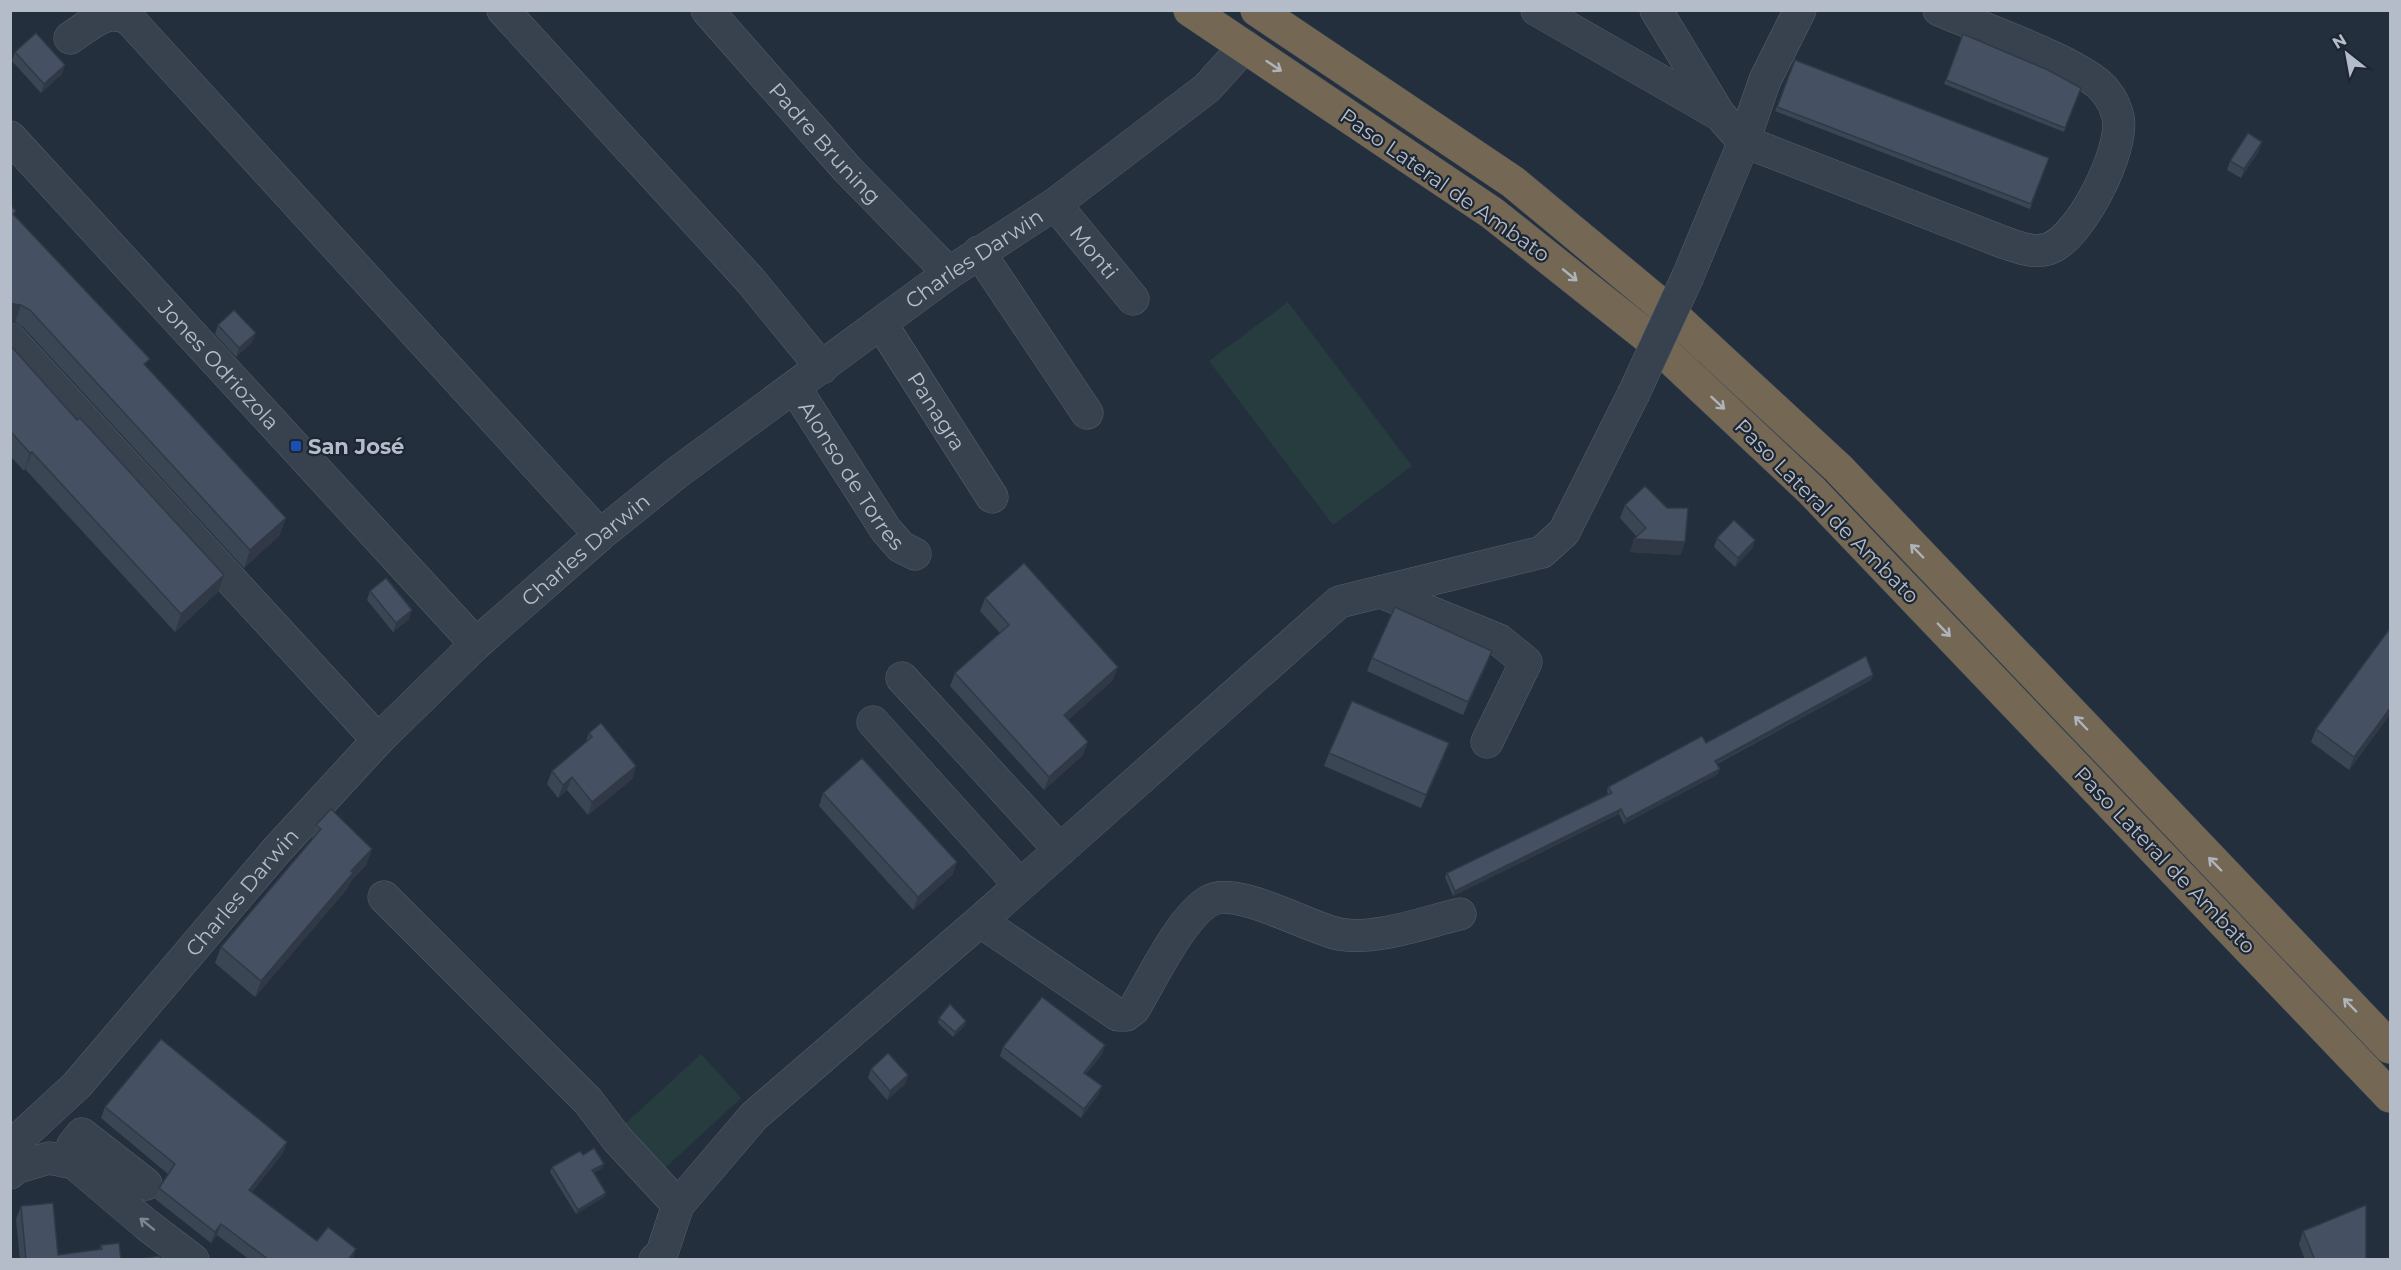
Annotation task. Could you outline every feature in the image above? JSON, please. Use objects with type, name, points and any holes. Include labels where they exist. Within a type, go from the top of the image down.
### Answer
[{"type":"highway","name":"Paso Lateral de Ambato","points":[[1190,10],[1492,213],[1648,338],[1810,490],[2391,1096]]},
{"type":"highway","name":"Paso Lateral de Ambato","points":[[1257,10],[1513,182],[1666,309],[1838,468],[2391,1047]]},
{"type":"street","points":[[503,10],[750,280],[822,368]]},
{"type":"street","name":"Padre Bruning","points":[[707,10],[848,170],[949,273]]},
{"type":"street","points":[[1537,10],[1720,115]]},
{"type":"street","points":[[1656,10],[1720,115],[1743,141],[2026,249],[2048,249],[2066,240],[2095,196],[2112,159],[2118,118],[2106,92],[2083,71],[1939,10]]},
{"type":"street","points":[[655,1260],[662,1253],[678,1205],[754,1116],[980,921],[1340,602],[1542,552],[1564,532],[1634,395],[1688,276],[1743,141],[1765,80],[1800,10]]},
{"type":"street","points":[[70,39],[109,14],[120,14],[130,20],[600,535]]},
{"type":"street","name":"Charles Darwin","points":[[10,1147],[78,1085],[276,851],[378,740],[476,644],[600,535],[678,472],[882,325],[949,273],[1055,204],[1207,88],[1245,46]]},
{"type":"street","name":"Jones Odriozola","points":[[10,137],[476,644]]},
{"type":"street","name":"Monti","points":[[1055,204],[1133,299]]},
{"type":"street","points":[[979,252],[1087,413]]},
{"type":"street","name":"Panagra","points":[[882,325],[992,497]]},
{"type":"street","points":[[10,339],[378,740]]},
{"type":"street","name":"Alonso de Torres","points":[[795,388],[886,530],[901,547],[915,554]]},
{"type":"street","points":[[1381,592],[1499,640],[1526,662],[1487,742]]},
{"type":"street","points":[[902,678],[1060,850]]},
{"type":"street","points":[[873,722],[1020,885]]},
{"type":"street","points":[[384,897],[588,1101],[616,1139],[678,1205]]},
{"type":"street","points":[[980,921],[1118,1015],[1126,1016],[1134,1010],[1191,914],[1211,900],[1235,898],[1339,934],[1366,936],[1460,914]]},
{"type":"street","points":[[74,1164],[73,1145],[82,1134],[146,1184]]},
{"type":"street","points":[[10,1173],[15,1168],[49,1158],[74,1164],[193,1260]]},
{"type":"green space","points":[[1288,302],[1412,466],[1333,525],[1209,361]]},
{"type":"green space","points":[[701,1054],[741,1098],[665,1168],[625,1124]]},
{"type":"building","points":[[36,33],[65,65],[44,84],[15,52]]},
{"type":"building","points":[[1963,34],[2048,70],[2081,88],[2065,128],[1946,80]]},
{"type":"building","points":[[1795,60],[2049,158],[2031,204],[1777,107]]},
{"type":"building","points":[[2248,133],[2262,142],[2244,169],[2230,161]]},
{"type":"building","points":[[10,205],[16,211],[13,214],[150,359],[144,364],[286,518],[250,550],[30,310],[10,302]]},
{"type":"building","points":[[234,310],[256,333],[239,348],[218,325]]},
{"type":"building","points":[[10,345],[77,420],[80,418],[224,575],[181,614],[10,431]]},
{"type":"building","points":[[1645,486],[1667,508],[1688,508],[1685,542],[1634,539],[1646,528],[1625,505]]},
{"type":"building","points":[[1734,520],[1755,540],[1738,558],[1717,538]]},
{"type":"building","points":[[1024,563],[1118,667],[1064,715],[1088,742],[1049,777],[955,673],[1009,625],[985,598]]},
{"type":"building","points":[[386,578],[412,610],[396,623],[370,591]]},
{"type":"building","points":[[1395,607],[1492,651],[1468,702],[1372,658]]},
{"type":"building","points":[[2391,627],[2391,707],[2354,757],[2316,729]]},
{"type":"building","points":[[1866,656],[1873,675],[1715,761],[1720,769],[1626,819],[1621,809],[1455,891],[1447,873],[1612,793],[1608,787],[1702,736],[1706,743]]},
{"type":"building","points":[[1352,701],[1449,743],[1426,795],[1329,753]]},
{"type":"building","points":[[601,723],[636,766],[592,802],[572,777],[563,785],[552,771],[592,737],[589,733]]},
{"type":"building","points":[[862,758],[957,862],[918,897],[823,793]]},
{"type":"building","points":[[331,809],[372,849],[351,871],[353,873],[261,981],[221,947],[321,829],[316,825]]},
{"type":"building","points":[[1042,997],[1105,1045],[1084,1073],[1102,1086],[1084,1109],[1003,1047]]},
{"type":"building","points":[[950,1004],[966,1021],[955,1032],[939,1018]]},
{"type":"building","points":[[161,1039],[287,1142],[249,1190],[317,1241],[328,1227],[356,1249],[348,1260],[269,1260],[221,1224],[215,1232],[159,1188],[175,1164],[105,1107]]},
{"type":"building","points":[[888,1053],[908,1075],[890,1091],[871,1069]]},
{"type":"building","points":[[594,1148],[604,1164],[592,1170],[606,1193],[578,1210],[552,1167],[580,1151],[583,1155]]},
{"type":"building","points":[[53,1203],[58,1255],[102,1249],[101,1245],[119,1243],[121,1260],[26,1260],[21,1206]]},
{"type":"building","points":[[2366,1205],[2366,1259],[2315,1260],[2303,1231]]},
{"type":"building","points":[[160,1256],[160,1260],[134,1260]]},
{"type":"place","name":"San José","points":[[296,446]]}]
